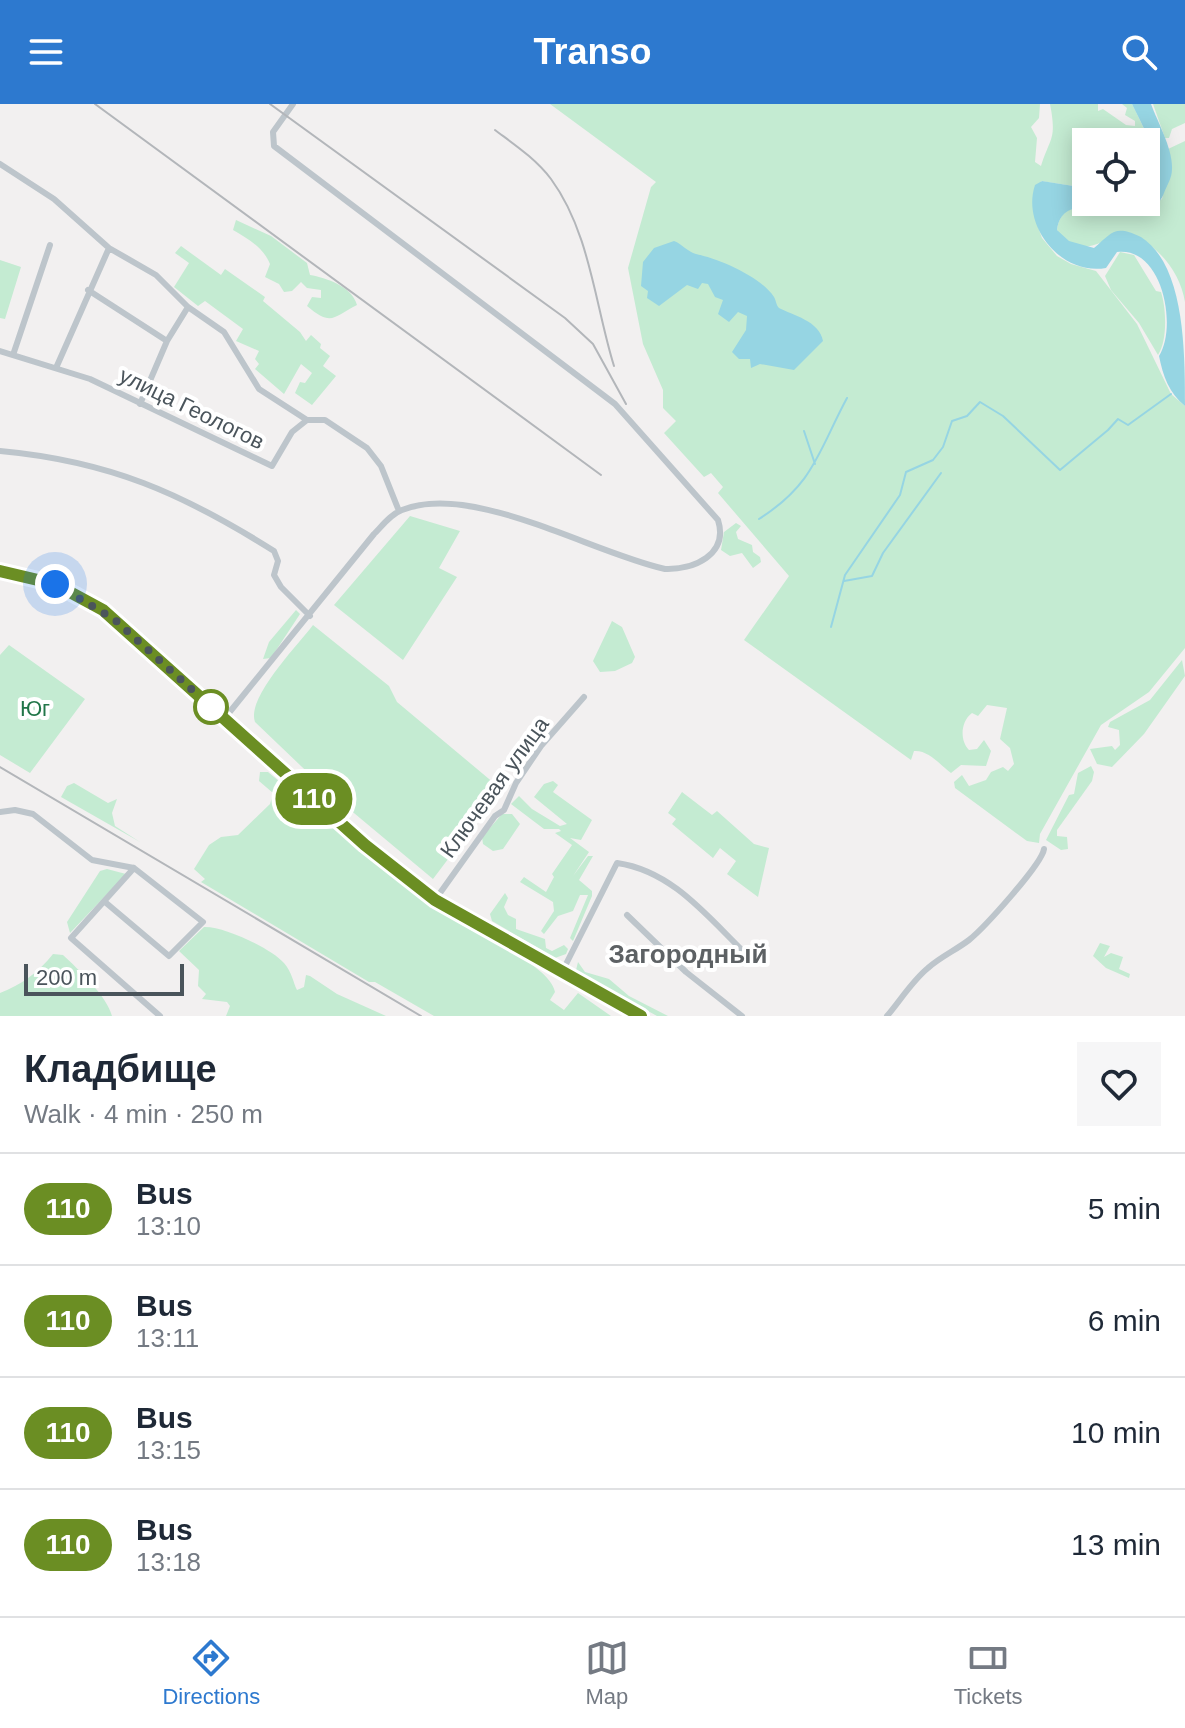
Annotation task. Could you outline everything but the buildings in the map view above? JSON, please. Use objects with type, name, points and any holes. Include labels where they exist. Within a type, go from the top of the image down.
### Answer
[{"type":"main road","points":[[0,571],[55,584],[90,602],[114,619],[365,845],[435,900],[561,974],[641,1016]]},
{"type":"street","points":[[224,719],[374,534],[399,511],[436,502],[476,508],[665,569],[698,565],[714,550],[720,533],[718,520],[615,404],[274,146],[273,132],[293,104]]},
{"type":"street","points":[[0,164],[54,199],[109,248],[156,275],[188,307],[224,332],[259,389],[307,420],[325,420],[367,448],[381,466],[399,511]]},
{"type":"street","points":[[13,355],[50,245]]},
{"type":"street","points":[[56,368],[109,248]]},
{"type":"street","points":[[88,290],[167,341]]},
{"type":"street","points":[[140,404],[167,341],[188,307]]},
{"type":"street","name":"улица Геологов","points":[[0,351],[90,379],[272,466],[292,432],[307,420]]},
{"type":"street","points":[[0,451],[114,470],[187,499],[274,551],[278,561],[274,575],[281,587],[310,616]]},
{"type":"street","name":"Ключевая улица","points":[[435,900],[495,816],[504,810],[535,754],[584,697]]},
{"type":"street","points":[[0,812],[15,810],[33,814],[92,860],[134,868],[203,922],[169,956],[105,902]]},
{"type":"street","points":[[887,1016],[927,969],[979,931],[1012,891],[1027,879],[1043,857],[1044,849]]},
{"type":"street","points":[[561,974],[617,863],[645,867],[683,893],[745,953]]},
{"type":"street","points":[[134,868],[71,938],[160,1016]]},
{"type":"street","points":[[627,915],[686,972],[742,1016]]},
{"type":"green space","points":[[550,104],[1040,104],[1039,118],[1031,127],[1037,138],[1035,162],[1041,166],[1053,132],[1050,104],[1098,104],[1098,111],[1103,109],[1126,125],[1135,126],[1135,121],[1125,115],[1127,108],[1122,104],[1132,104],[1143,128],[1072,128],[1072,186],[1041,181],[1038,227],[1042,238],[1057,256],[1071,264],[1096,271],[1137,324],[1171,394],[1185,406],[1185,648],[1149,692],[1101,725],[1040,834],[1039,843],[1027,841],[955,788],[954,782],[962,775],[969,786],[986,780],[991,772],[1003,767],[1008,771],[1014,764],[1010,748],[1000,739],[1007,708],[987,705],[978,716],[972,713],[968,717],[963,732],[966,746],[969,750],[977,749],[984,740],[991,751],[986,766],[961,765],[951,773],[919,751],[914,751],[911,760],[744,640],[789,576],[718,493],[723,487],[711,473],[704,477],[664,433],[676,421],[663,408],[663,390],[643,344],[628,268],[651,187],[656,182]]},
{"type":"green space","points":[[1153,104],[1185,104],[1185,123],[1172,129],[1169,138],[1165,138]]},
{"type":"green space","points":[[1185,141],[1185,302],[1171,267],[1143,240],[1120,231],[1104,241],[1079,247],[1064,239],[1057,230],[1060,219],[1072,209],[1072,216],[1160,216],[1160,200],[1171,160],[1168,149]]},
{"type":"green space","points":[[236,220],[271,236],[307,263],[310,275],[344,288],[357,305],[327,318],[307,306],[312,297],[321,298],[321,290],[307,288],[301,282],[292,291],[284,292],[279,284],[265,277],[270,264],[263,253],[233,230]]},
{"type":"green space","points":[[181,246],[221,275],[225,269],[265,297],[263,301],[300,332],[306,341],[311,335],[321,344],[320,348],[330,356],[323,366],[336,376],[312,405],[295,393],[300,382],[305,383],[312,373],[301,364],[284,394],[255,369],[259,364],[255,359],[259,351],[236,341],[243,329],[205,301],[198,306],[174,287],[189,263],[175,253]]},
{"type":"green space","points":[[1120,252],[1134,255],[1156,291],[1161,292],[1165,324],[1158,355],[1139,323],[1111,290],[1105,276]]},
{"type":"green space","points":[[0,260],[21,267],[5,319],[0,318]]},
{"type":"green space","points":[[410,516],[460,531],[439,568],[457,577],[403,660],[334,605]]},
{"type":"green space","points":[[736,523],[741,526],[736,532],[738,539],[752,545],[753,552],[760,557],[761,562],[753,568],[742,553],[730,556],[721,550],[724,532]]},
{"type":"green space","points":[[296,610],[300,614],[271,658],[263,659],[269,642]]},
{"type":"green space","points":[[612,621],[622,627],[635,657],[632,663],[615,671],[600,672],[593,661]]},
{"type":"green space","points":[[313,625],[389,686],[397,702],[501,789],[433,879],[324,788],[255,722],[254,712],[265,686]]},
{"type":"green space","name":"Юг","points":[[9,645],[85,699],[30,773],[0,755],[0,655]]},
{"type":"green space","points":[[1182,660],[1185,676],[1144,734],[1112,767],[1097,764],[1090,749],[1112,746],[1115,750],[1120,745],[1119,730],[1108,727],[1110,722],[1150,700]]},
{"type":"green space","points":[[1091,766],[1094,772],[1092,781],[1057,830],[1057,836],[1067,837],[1068,849],[1061,850],[1046,840],[1069,795],[1074,794],[1078,773]]},
{"type":"green space","points":[[260,772],[268,772],[411,891],[542,972],[555,992],[550,1000],[564,1010],[578,993],[611,1016],[434,1016],[375,982],[369,982],[201,882],[205,879],[194,869],[209,845],[221,837],[238,835],[270,804],[273,793],[259,781]]},
{"type":"green space","points":[[553,781],[558,785],[553,792],[592,820],[581,840],[570,838],[589,852],[573,876],[588,856],[593,856],[579,880],[592,891],[592,896],[573,941],[570,938],[588,895],[580,895],[573,911],[558,916],[544,934],[541,931],[554,911],[553,902],[520,882],[524,877],[546,892],[554,877],[552,874],[572,845],[555,833],[561,831],[559,829],[544,829],[511,804],[519,796],[532,809],[560,826],[567,824],[534,797],[544,784]]},
{"type":"green space","points":[[74,783],[108,803],[117,799],[112,813],[115,826],[140,842],[61,797],[67,786]]},
{"type":"green space","points":[[682,792],[712,815],[717,811],[754,844],[769,848],[758,897],[727,874],[736,861],[720,848],[713,858],[672,824],[676,819],[668,813]]},
{"type":"green space","points":[[502,814],[512,814],[520,824],[503,849],[493,851],[483,844],[482,837]]},
{"type":"green space","points":[[107,869],[126,874],[70,933],[67,922],[100,871]]},
{"type":"green space","points":[[505,893],[508,898],[504,907],[508,915],[516,919],[516,929],[545,939],[546,948],[552,951],[564,945],[568,949],[566,954],[555,958],[492,921],[490,914]]},
{"type":"green space","points":[[204,927],[234,934],[278,957],[287,966],[297,990],[304,987],[306,975],[310,976],[337,994],[386,1016],[226,1016],[230,1006],[227,1002],[202,999],[206,994],[198,986],[199,970],[179,951]]},
{"type":"green space","points":[[1100,943],[1110,946],[1104,957],[1111,953],[1123,957],[1119,969],[1130,974],[1129,978],[1106,968],[1093,956]]},
{"type":"green space","points":[[53,954],[63,955],[84,975],[104,1000],[112,1016],[0,1016],[0,993],[29,977]]},
{"type":"green space","points":[[578,962],[585,972],[609,979],[629,996],[668,1016],[657,1016],[581,974],[576,970]]},
{"type":"water","points":[[1132,104],[1151,104],[1168,145],[1172,172],[1160,199],[1160,128],[1143,128]]},
{"type":"water","points":[[1042,181],[1072,186],[1072,210],[1063,215],[1057,230],[1069,241],[1094,248],[1110,234],[1125,231],[1141,237],[1156,250],[1166,268],[1180,312],[1185,406],[1171,390],[1162,370],[1159,356],[1167,326],[1166,308],[1155,274],[1133,254],[1117,252],[1106,268],[1074,264],[1061,256],[1040,232],[1034,217],[1032,201],[1035,185]]},
{"type":"water","points":[[674,241],[693,253],[749,275],[768,289],[779,308],[817,328],[823,341],[794,370],[760,364],[751,368],[750,359],[739,359],[732,352],[746,330],[747,316],[738,312],[729,322],[718,314],[723,300],[715,297],[708,284],[702,283],[698,289],[687,285],[659,306],[647,298],[648,291],[641,286],[643,262],[654,248]]},
{"type":"waterway","points":[[831,627],[845,575],[900,495],[906,472],[933,460],[943,447],[952,421],[967,416],[980,402],[1003,416],[1060,470],[1118,419],[1128,425],[1171,394]]},
{"type":"waterway","points":[[759,519],[792,493],[803,480],[847,398]]},
{"type":"waterway","points":[[804,431],[815,464]]},
{"type":"waterway","points":[[844,581],[872,576],[883,553],[941,473]]},
{"type":"railway","points":[[95,104],[601,475]]},
{"type":"railway","points":[[270,104],[565,318],[593,344],[626,404]]},
{"type":"railway","points":[[495,130],[539,165],[564,200],[583,245],[614,366]]},
{"type":"railway","points":[[0,767],[421,1016]]},
{"type":"bus line","name":"110","points":[[0,571],[55,584],[103,610],[365,845],[435,900],[526,955],[641,1016]]},
{"type":"district","name":"Загородный","points":[[688,954]]},
{"type":"route","points":[[55,584],[114,619],[211,707]]}]
